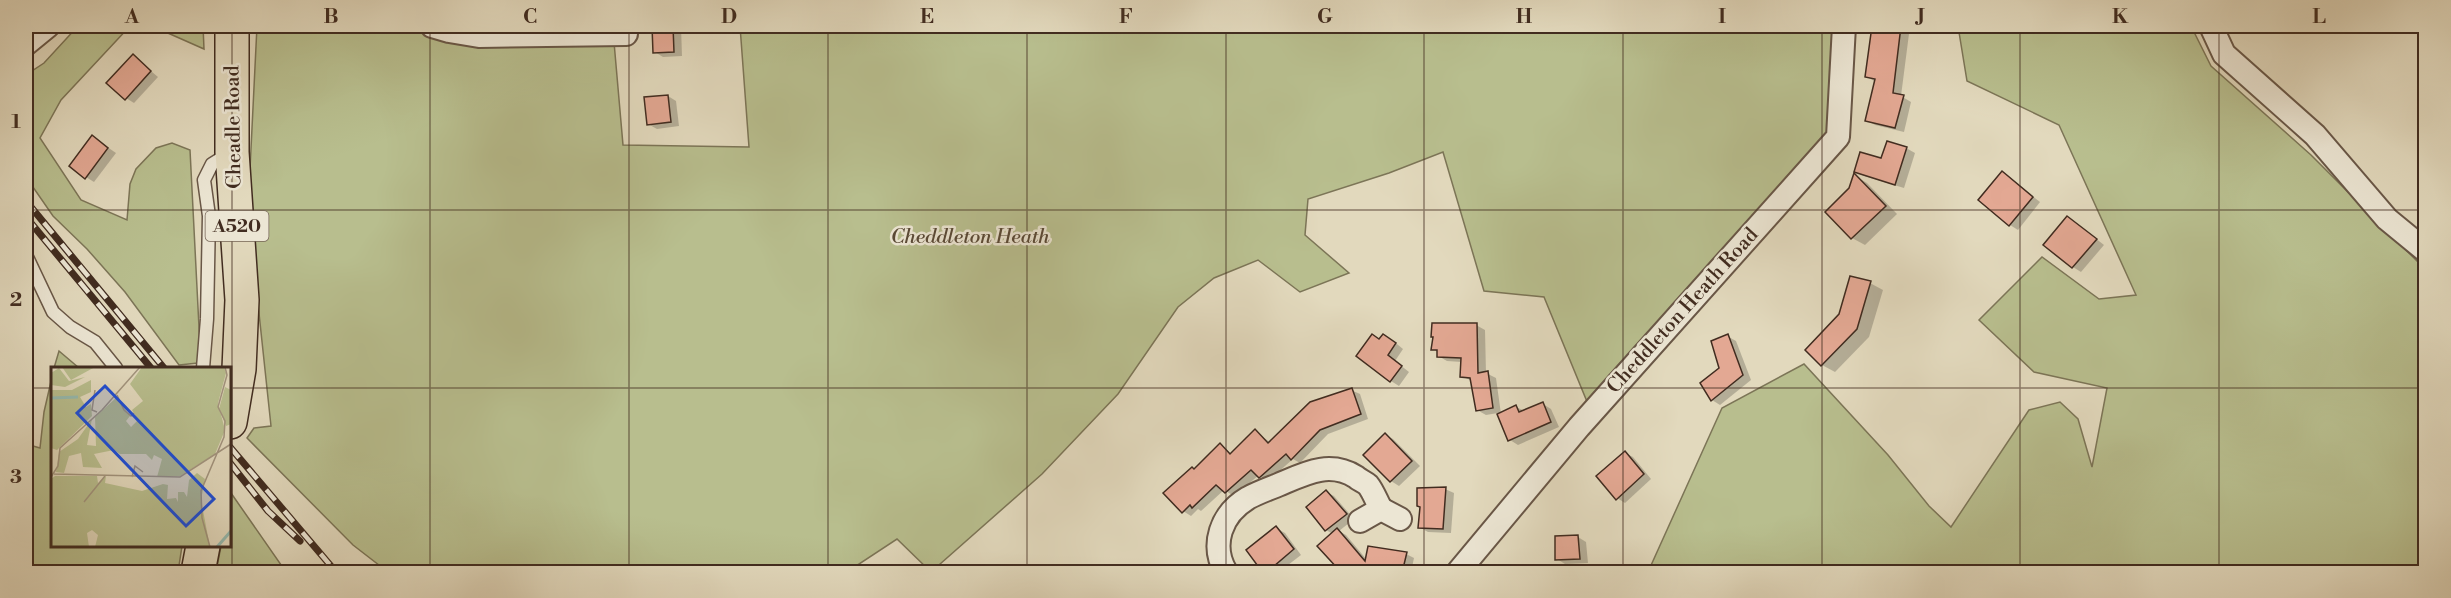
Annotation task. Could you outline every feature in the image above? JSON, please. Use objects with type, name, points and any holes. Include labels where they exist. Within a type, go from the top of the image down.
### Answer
[{"type":"highway","name":"Cheadle Road","points":[[231,415],[239,369],[242,300],[232,152],[232,26]]},
{"type":"highway","points":[[198,573],[203,547]]},
{"type":"street","points":[[26,44],[48,26]]},
{"type":"street","points":[[432,26],[449,31],[626,34],[626,26]]},
{"type":"street","name":"Cheddleton Heath Road","points":[[1458,573],[1579,427],[1838,136],[1844,26]]},
{"type":"street","points":[[2211,26],[2224,54],[2315,135],[2387,219],[2426,250]]},
{"type":"street","points":[[1226,573],[1219,560],[1217,542],[1225,522],[1235,507],[1249,498],[1311,471],[1333,468],[1350,473],[1367,485],[1390,514],[1360,521]]},
{"type":"lane","points":[[203,367],[207,319],[209,216],[204,180],[212,164],[232,152]]},
{"type":"lane","points":[[26,255],[53,312],[70,327],[95,342],[114,367]]},
{"type":"green space","points":[[78,26],[130,26],[61,100],[40,138],[81,200],[127,220],[130,184],[136,169],[156,148],[172,143],[190,150],[200,347],[198,363],[179,365],[125,292],[87,249],[53,216],[26,177],[26,75],[44,63]]},
{"type":"green space","points":[[152,26],[203,26],[204,49]]},
{"type":"green space","name":"Cheddleton Heath","points":[[257,26],[406,26],[473,46],[614,42],[623,145],[749,147],[740,26],[1835,26],[1828,134],[1588,404],[1544,297],[1484,291],[1443,152],[1389,173],[1308,199],[1305,235],[1349,273],[1300,292],[1258,260],[1214,278],[1178,307],[1118,394],[1042,474],[931,572],[897,539],[847,572],[388,572],[353,545],[247,438],[254,428],[271,426],[248,210]]},
{"type":"green space","points":[[1958,26],[2191,26],[2211,66],[2311,155],[2425,269],[2425,572],[1648,572],[1722,408],[1804,364],[1888,455],[1929,506],[1951,527],[2029,410],[2060,402],[2078,419],[2092,467],[2107,388],[2034,372],[1979,320],[2042,257],[2099,299],[2136,295],[2059,125],[1967,81]]},
{"type":"green space","points":[[59,351],[78,367],[54,367]]},
{"type":"green space","points":[[51,381],[51,547],[182,547],[178,572],[26,572],[26,444],[40,448],[44,412]]},
{"type":"green space","points":[[231,493],[286,572],[216,572],[221,547],[231,547]]},
{"type":"building","points":[[652,26],[673,26],[674,52],[653,53]]},
{"type":"building","points":[[1872,26],[1901,26],[1893,93],[1904,95],[1895,128],[1865,121],[1875,79],[1865,77]]},
{"type":"building","points":[[133,54],[151,71],[125,100],[106,83]]},
{"type":"building","points":[[668,95],[671,122],[647,125],[644,97]]},
{"type":"building","points":[[92,135],[108,148],[85,179],[69,166]]},
{"type":"building","points":[[1887,141],[1907,147],[1895,185],[1854,172],[1860,152],[1881,158]]},
{"type":"building","points":[[2002,171],[2033,197],[2009,226],[1978,200]]},
{"type":"building","points":[[1854,173],[1886,206],[1851,239],[1825,212],[1849,188]]},
{"type":"building","points":[[2067,216],[2097,239],[2072,268],[2043,245]]},
{"type":"building","points":[[1850,276],[1871,281],[1857,329],[1821,366],[1805,350],[1839,314]]},
{"type":"building","points":[[1432,323],[1477,323],[1478,373],[1488,371],[1493,408],[1476,411],[1470,378],[1460,377],[1461,358],[1437,357],[1437,350],[1431,350]]},
{"type":"building","points":[[1372,334],[1379,339],[1383,334],[1396,343],[1388,355],[1402,366],[1390,382],[1356,356]]},
{"type":"building","points":[[1728,334],[1743,375],[1711,401],[1700,383],[1719,368],[1711,341]]},
{"type":"building","points":[[1352,388],[1361,414],[1320,430],[1291,460],[1286,454],[1259,478],[1251,470],[1225,493],[1216,485],[1192,508],[1190,505],[1182,513],[1163,493],[1192,467],[1194,469],[1220,443],[1230,454],[1255,429],[1268,443],[1310,402]]},
{"type":"building","points":[[1543,402],[1551,422],[1508,441],[1497,414],[1516,405],[1519,412]]},
{"type":"building","points":[[1385,433],[1412,461],[1390,482],[1363,455]]},
{"type":"building","points":[[1625,451],[1644,474],[1616,500],[1596,476]]},
{"type":"building","points":[[1446,487],[1443,529],[1418,528],[1420,507],[1417,506],[1417,488]]},
{"type":"building","points":[[1326,490],[1347,514],[1325,531],[1306,507]]},
{"type":"building","points":[[1276,526],[1294,549],[1266,573],[1263,573],[1246,550]]},
{"type":"building","points":[[1337,528],[1365,561],[1368,546],[1407,552],[1402,573],[1371,573],[1371,570],[1345,565],[1339,570],[1317,546]]},
{"type":"building","points":[[1578,535],[1580,559],[1555,560],[1555,536]]},
{"type":"railway","points":[[26,201],[163,367]]},
{"type":"railway","points":[[26,217],[150,367]]},
{"type":"railway","points":[[231,448],[336,572]]},
{"type":"railway","points":[[231,464],[268,511],[300,541]]}]
